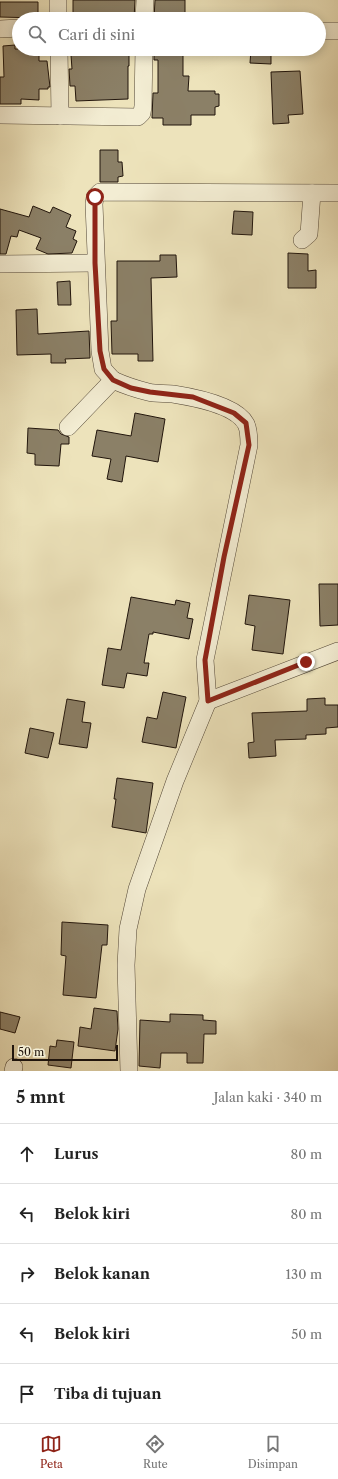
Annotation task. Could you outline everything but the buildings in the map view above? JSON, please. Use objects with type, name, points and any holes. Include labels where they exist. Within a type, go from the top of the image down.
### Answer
[{"type":"street","points":[[58,0],[58,12]]},
{"type":"street","points":[[144,12],[145,0]]},
{"type":"street","points":[[0,29],[12,28]]},
{"type":"street","points":[[326,31],[338,31]]},
{"type":"street","points":[[59,56],[60,116]]},
{"type":"street","points":[[0,114],[134,117],[140,115],[143,106],[144,56]]},
{"type":"street","points":[[129,1071],[126,965],[128,929],[137,889],[174,781],[208,701],[205,660],[224,557],[249,445],[246,423],[228,410],[193,397],[150,392],[131,388],[113,380],[104,369],[100,351],[95,263],[95,197],[100,192],[338,193]]},
{"type":"street","points":[[302,240],[309,234],[312,193]]},
{"type":"street","points":[[0,264],[95,263]]},
{"type":"street","points":[[68,427],[113,380]]},
{"type":"street","points":[[208,701],[338,651]]},
{"type":"route","points":[[95,197],[95,263],[100,351],[104,369],[113,380],[131,388],[150,392],[193,397],[222,407],[234,413],[246,423],[249,445],[224,557],[205,660],[205,678],[208,701],[306,662]]}]
